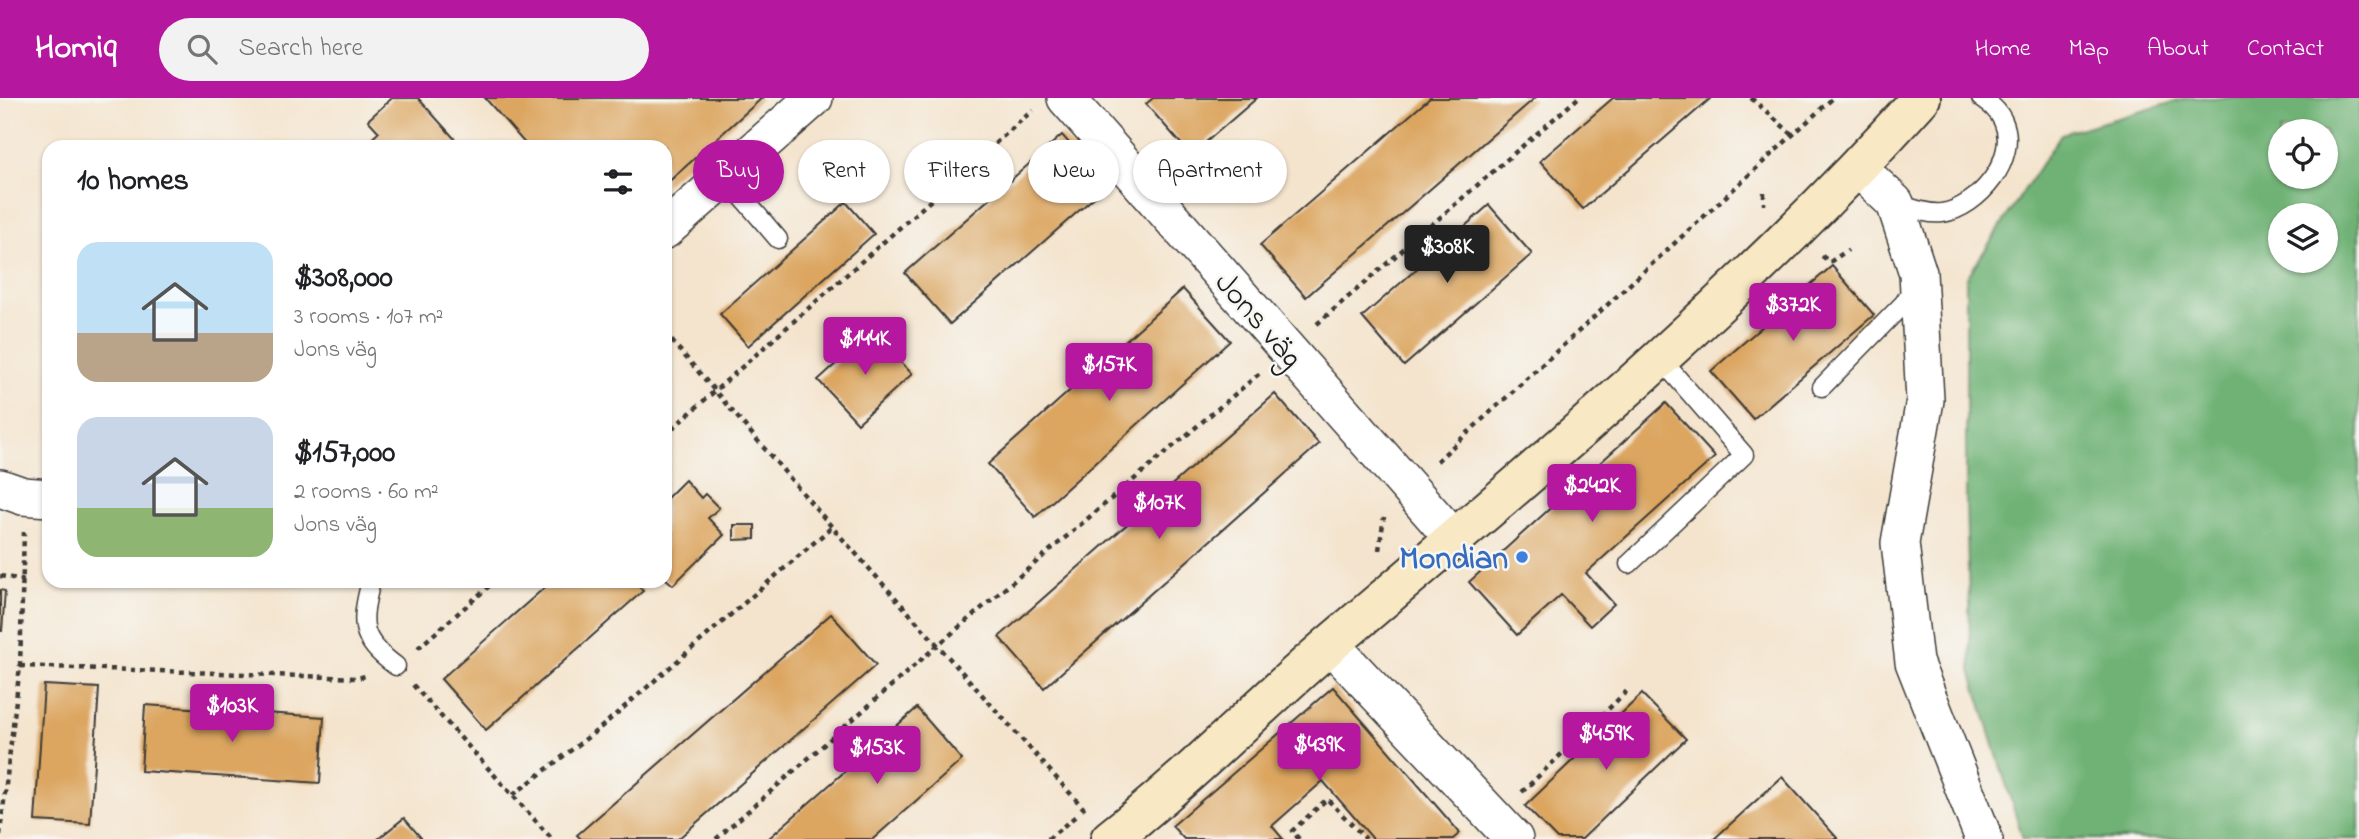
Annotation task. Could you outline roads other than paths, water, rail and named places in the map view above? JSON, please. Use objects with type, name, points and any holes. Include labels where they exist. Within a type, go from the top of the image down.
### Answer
[{"type":"street","points":[[767,140],[814,98]]},
{"type":"street","points":[[1116,831],[1454,539],[1659,357],[1858,168],[1921,98]]},
{"type":"street","name":"Jons väg","points":[[1051,103],[1454,539]]},
{"type":"street","points":[[1858,168],[1895,203],[1919,280],[1925,400],[1900,543],[1914,662],[1984,839]]},
{"type":"street","points":[[672,224],[696,203]]},
{"type":"street","points":[[1330,644],[1501,831]]},
{"type":"lane","points":[[1895,203],[1941,213],[1967,204],[1990,184],[2001,161],[2007,139],[2004,123],[1996,109],[1981,98]]},
{"type":"lane","points":[[747,203],[778,239]]},
{"type":"lane","points":[[1822,387],[1903,303],[1919,280]]},
{"type":"lane","points":[[1629,564],[1744,455],[1659,357]]},
{"type":"lane","points":[[370,588],[364,632],[376,651],[396,666]]},
{"type":"place","name":"Mondian","points":[[1522,557]]}]
